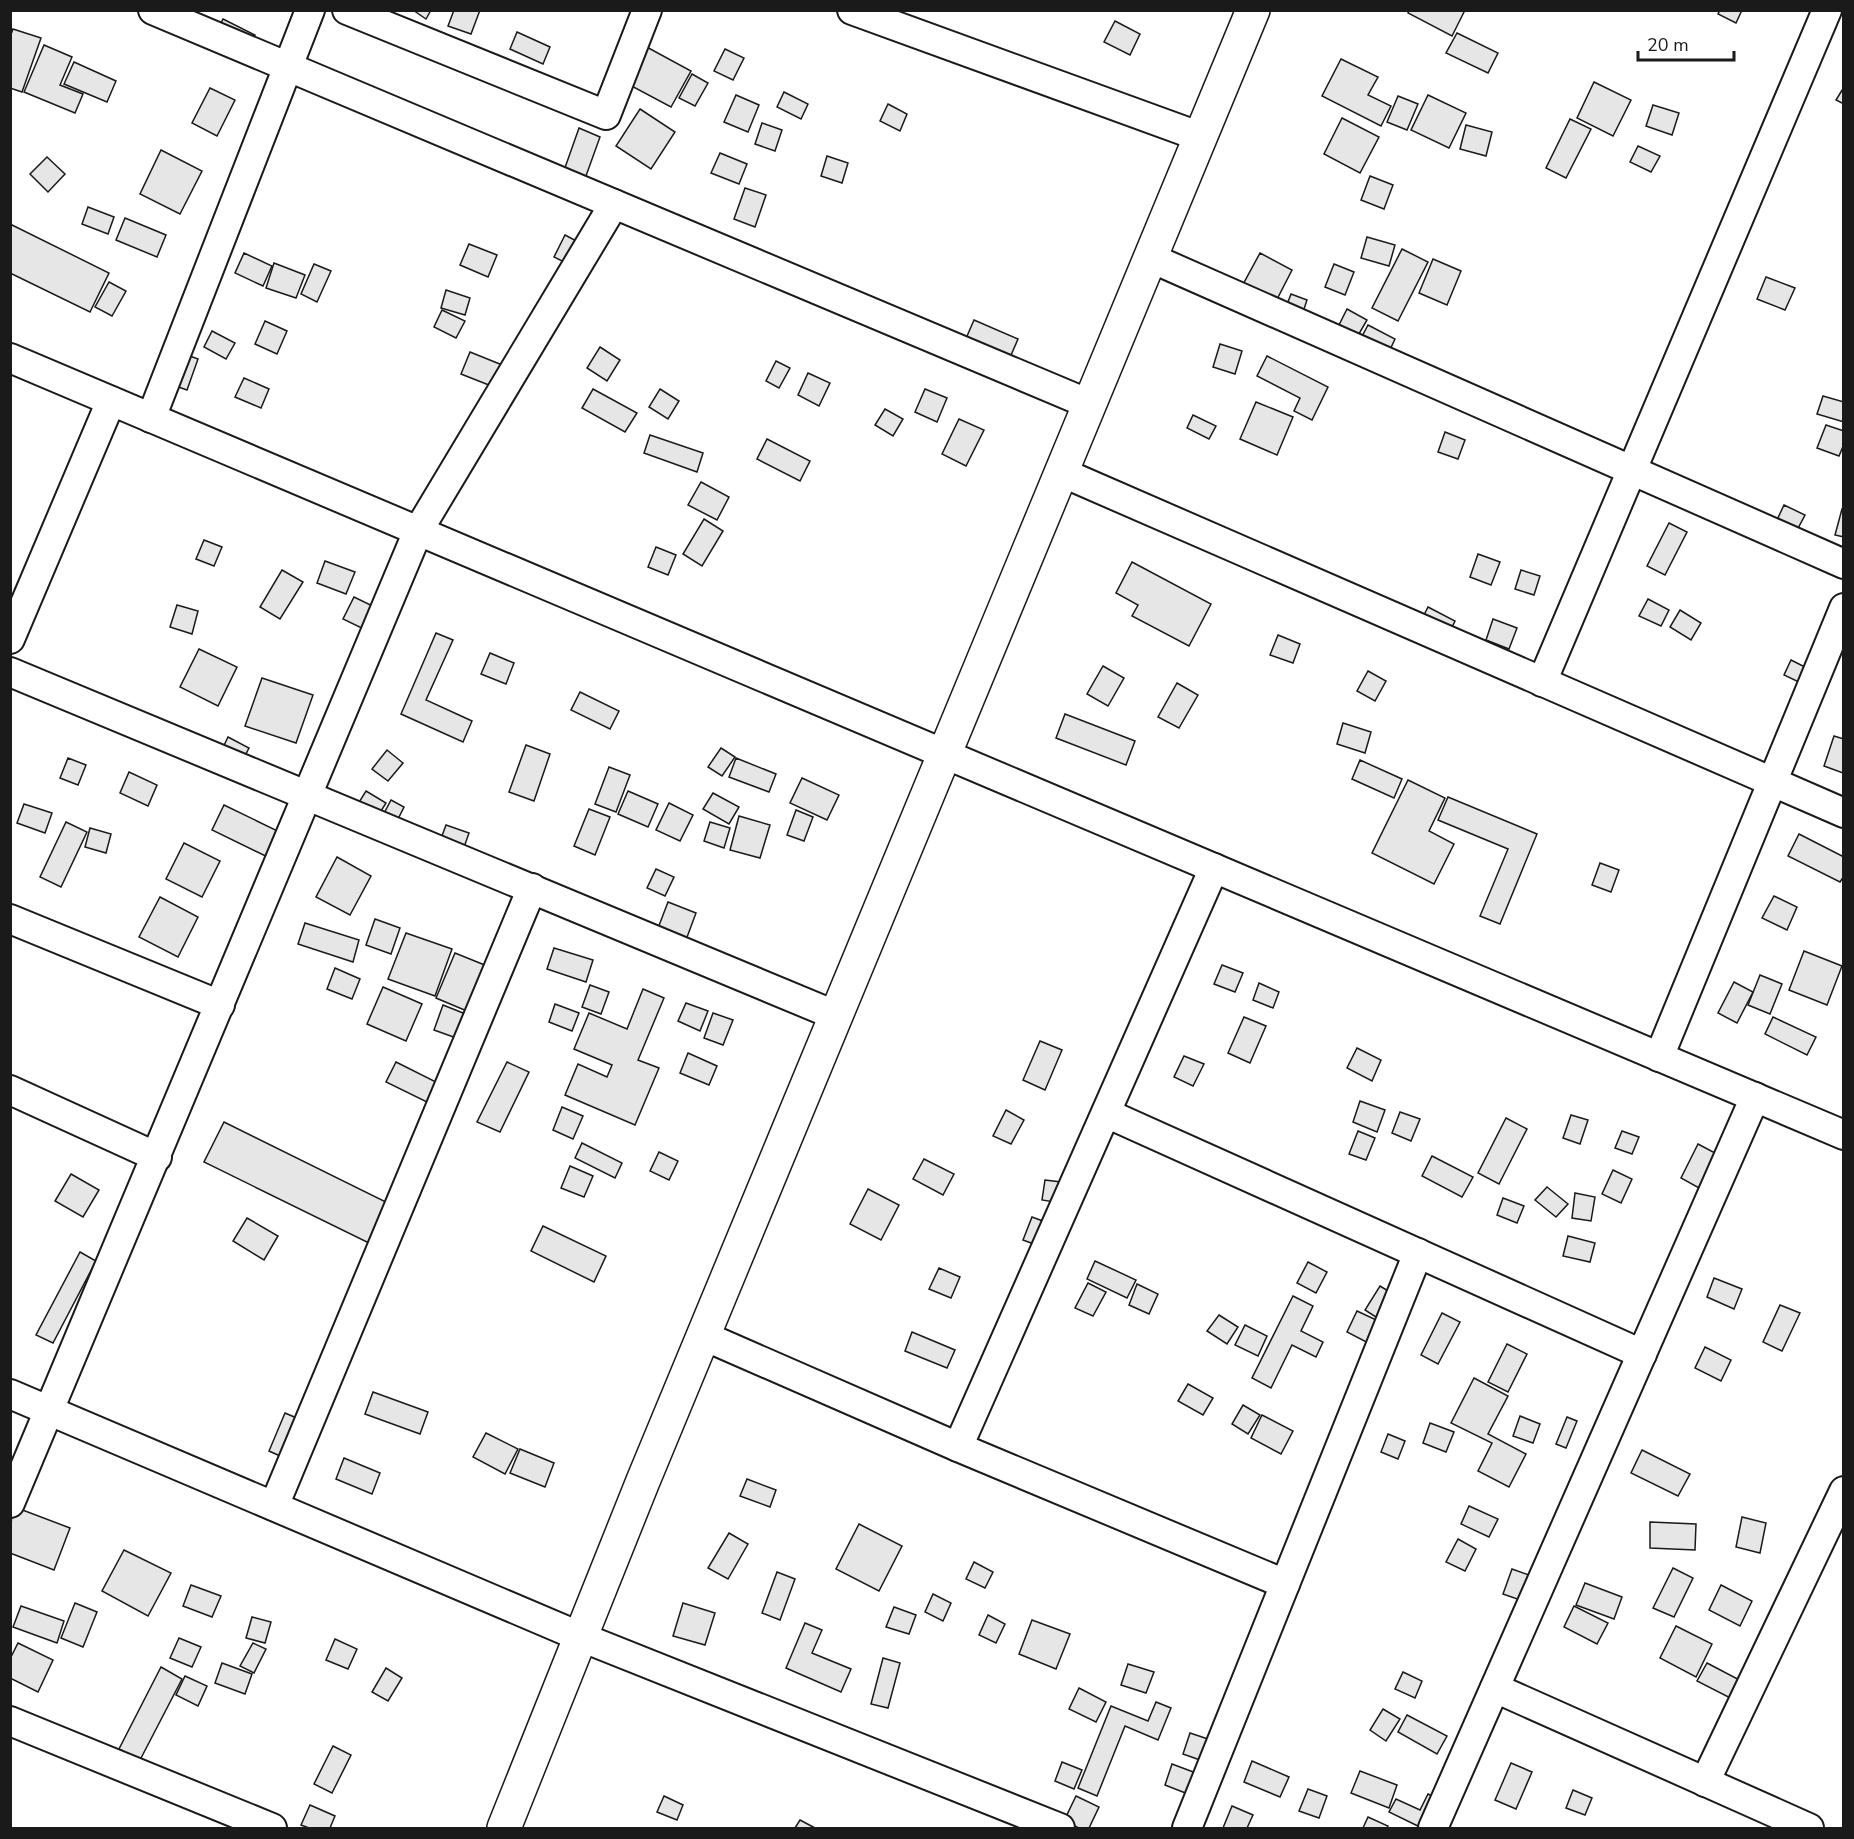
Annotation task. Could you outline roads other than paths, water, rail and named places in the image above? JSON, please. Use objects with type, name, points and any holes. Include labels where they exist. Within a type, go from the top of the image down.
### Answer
[{"type":"main road","points":[[504,1828],[704,1336],[1253,10]]},
{"type":"street","points":[[153,10],[1089,404]]},
{"type":"street","points":[[151,418],[310,10]]},
{"type":"street","points":[[347,10],[606,115],[647,10]]},
{"type":"street","points":[[852,10],[1201,137]]},
{"type":"street","points":[[1542,682],[1827,10]]},
{"type":"street","points":[[10,1503],[51,1411],[418,531],[614,204]]},
{"type":"street","points":[[1150,258],[1844,564]]},
{"type":"street","points":[[10,358],[1844,1135]]},
{"type":"street","points":[[10,639],[111,401]]},
{"type":"street","points":[[1061,472],[1844,813]]},
{"type":"street","points":[[1659,1057],[1844,608]]},
{"type":"street","points":[[10,672],[837,1016]]},
{"type":"street","points":[[958,1447],[1214,868]]},
{"type":"street","points":[[273,1506],[532,888]]},
{"type":"street","points":[[10,919],[220,1005]]},
{"type":"street","points":[[10,1090],[157,1157]]},
{"type":"street","points":[[1432,1828],[1755,1097]]},
{"type":"street","points":[[1106,1113],[1642,1354]]},
{"type":"street","points":[[1187,1828],[1418,1253]]},
{"type":"street","points":[[704,1336],[958,1447],[1285,1584]]},
{"type":"street","points":[[10,1394],[581,1637],[1060,1828]]},
{"type":"street","points":[[1706,1782],[1844,1491]]},
{"type":"street","points":[[1495,1688],[1809,1828]]},
{"type":"street","points":[[10,1721],[272,1828]]}]
